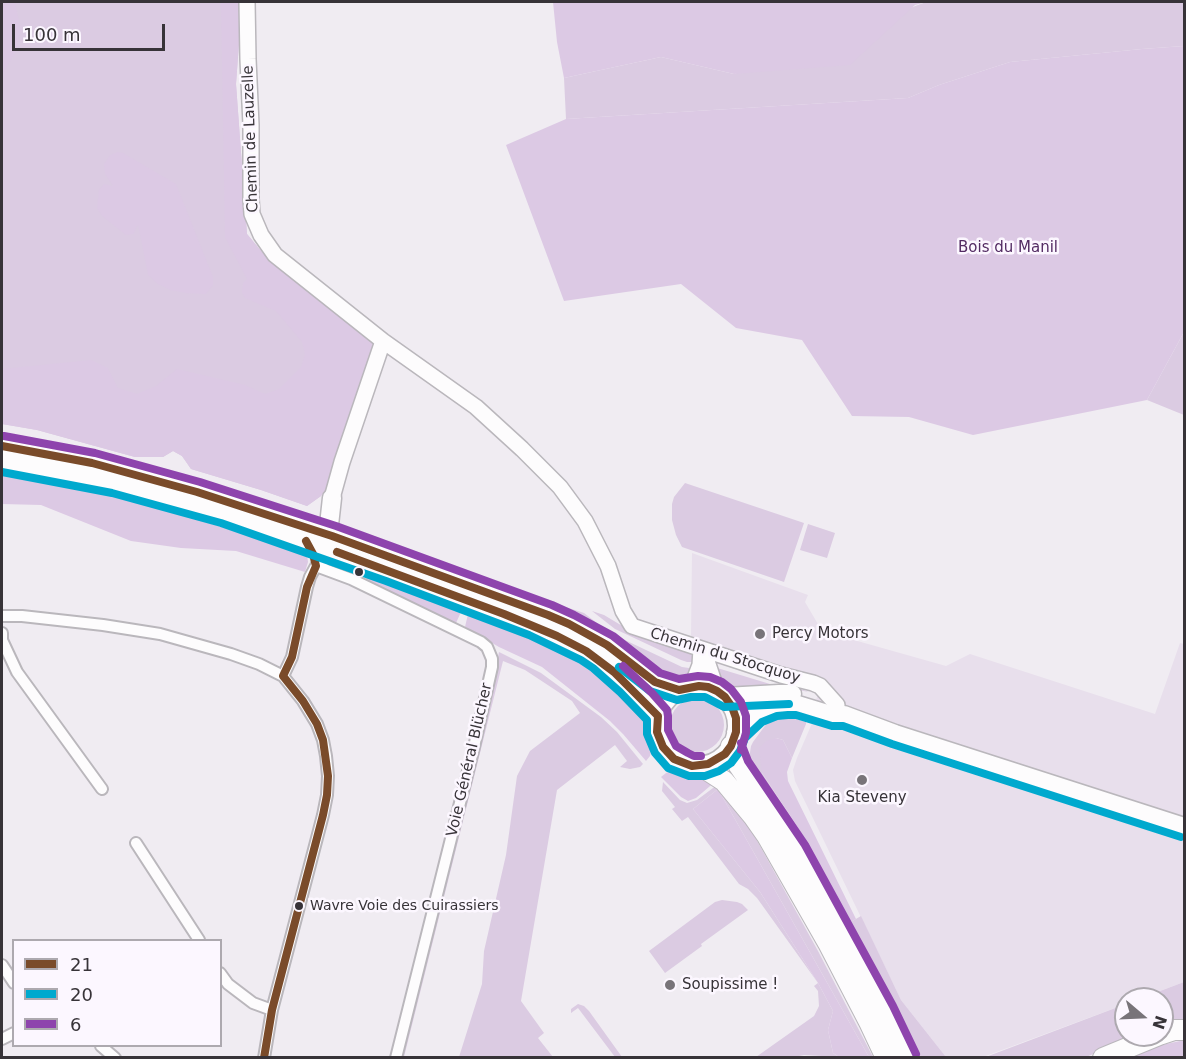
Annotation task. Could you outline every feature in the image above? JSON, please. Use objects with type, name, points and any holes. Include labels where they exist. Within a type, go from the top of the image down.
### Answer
[{"type":"highway","points":[[734,739],[736,761],[796,850],[884,1011],[906,1058]]},
{"type":"highway","points":[[701,766],[724,781],[767,836],[828,943],[886,1058]]},
{"type":"highway","points":[[1103,1058],[1130,1047]]},
{"type":"main road","points":[[2,446],[92,463],[197,492],[307,535],[503,599],[569,624],[607,645],[655,682],[665,686],[684,688],[708,687],[721,694],[732,706],[736,718],[734,739]]},
{"type":"main road","points":[[2,461],[140,489],[307,535]]},
{"type":"main road","points":[[307,535],[332,498]]},
{"type":"main road","points":[[332,498],[329,525],[334,544]]},
{"type":"main road","points":[[334,544],[571,643],[614,672],[658,716]]},
{"type":"main road","points":[[684,688],[670,696],[663,704],[658,716],[657,732],[668,753],[682,763],[701,766],[725,754],[734,739],[756,713],[774,706],[788,704],[834,716],[841,710]]},
{"type":"main road","points":[[721,694],[811,697],[887,731],[1185,827]]},
{"type":"street","name":"Chemin de Lauzelle","points":[[247,2],[252,125],[250,200],[252,213],[261,235],[275,255],[383,340]]},
{"type":"street","points":[[332,498],[383,340]]},
{"type":"street","name":"Chemin du Stocquoy","points":[[383,340],[476,407],[560,487],[585,521],[608,566],[623,610],[632,626],[781,675],[813,683],[820,686],[841,710]]},
{"type":"street","points":[[307,535],[316,566]]},
{"type":"street","points":[[283,676],[292,657],[307,587],[316,566],[334,544]]},
{"type":"street","name":"Voie Général Blücher","points":[[316,566],[351,579],[481,642],[489,650],[492,659],[471,758],[396,1058]]},
{"type":"street","points":[[2,616],[103,625],[160,634],[231,654],[283,676],[303,701],[317,724],[326,756],[327,795],[272,1010],[264,1058]]},
{"type":"street","points":[[2,633],[2,640],[17,672],[102,789]]},
{"type":"street","points":[[684,688],[695,678],[700,665],[701,649]]},
{"type":"street","points":[[701,649],[721,694]]},
{"type":"street","points":[[136,843],[199,939]]},
{"type":"street","points":[[2,965],[12,980]]},
{"type":"street","points":[[222,976],[228,984],[253,1004],[272,1010]]},
{"type":"street","points":[[102,1047],[115,1058]]},
{"type":"shaded area","points":[[2,2],[242,2],[236,84],[247,234],[267,258],[299,279],[326,490],[307,506],[191,469],[182,456],[173,451],[163,457],[135,457],[37,430],[2,424]]},
{"type":"shaded area","points":[[926,2],[1184,2],[1184,46],[1010,62],[939,85],[908,98],[566,119],[564,78],[661,57],[734,74]]},
{"type":"shaded area","points":[[1184,332],[1184,415],[1147,400]]},
{"type":"shaded area","points":[[685,483],[804,523],[784,582],[682,547],[672,520],[672,504],[674,497]]},
{"type":"shaded area","points":[[808,524],[835,533],[827,558],[800,550]]},
{"type":"shaded area","points":[[692,553],[808,595],[805,602],[822,631],[946,666],[970,654],[1155,714],[1180,643],[1184,644],[1184,982],[1171,987],[1114,987],[1114,1008],[983,1057],[946,1057],[901,1000],[795,781],[793,770],[813,721],[819,684],[691,637]]},
{"type":"shaded area","points":[[527,592],[535,597],[584,613],[610,633],[682,667],[696,669],[691,676],[683,679],[660,676],[580,614],[525,595]]},
{"type":"shaded area","points":[[592,611],[604,615],[626,630],[689,650],[696,662],[681,660],[615,629]]},
{"type":"shaded area","points":[[499,652],[541,673],[601,717],[617,732],[643,764],[630,769],[620,767],[627,761],[615,745],[557,790],[521,1001],[544,1033],[538,1038],[553,1057],[459,1057],[482,984],[484,951],[506,855],[517,776],[530,751],[580,713],[572,701],[525,670],[503,661],[404,1057],[400,1058],[490,697]]},
{"type":"shaded area","points":[[714,667],[770,684],[809,692],[788,688],[728,689],[722,686]]},
{"type":"shaded area","points":[[692,698],[702,698],[712,702],[720,710],[724,725],[720,740],[712,748],[702,752],[692,752],[682,748],[674,740],[670,730],[670,720],[674,710],[682,702]]},
{"type":"shaded area","points":[[780,714],[806,722],[806,724],[792,758],[783,740],[776,738],[762,773],[795,823],[849,923],[861,916],[901,1000],[946,1057],[917,1057],[895,1011],[812,859],[760,775],[748,765],[753,742],[767,723]]},
{"type":"shaded area","points":[[663,782],[680,800],[687,803],[697,800],[717,785],[744,817],[873,1057],[869,1057],[718,789],[693,809],[760,892],[818,983],[757,898],[739,884],[688,817],[682,821],[672,809],[675,807],[662,791]]},
{"type":"shaded area","points":[[722,900],[737,902],[748,910],[665,973],[649,951],[715,902]]},
{"type":"shaded area","points":[[1184,982],[1184,1025],[1174,1026],[1174,987],[1171,987]]},
{"type":"shaded area","points":[[818,983],[833,1011],[828,1030],[833,1053],[839,1057],[804,1055],[789,1058],[756,1057],[814,1016],[819,1006],[818,991],[814,986]]},
{"type":"shaded area","points":[[578,1004],[589,1011],[622,1057],[615,1057],[578,1008],[571,1013],[571,1009]]},
{"type":"shaded area","points":[[1114,1009],[1114,1045],[1086,1057],[983,1058]]},
{"type":"green space","points":[[2,2],[15,2],[21,30],[15,53],[2,75]]},
{"type":"green space","points":[[221,2],[242,2],[236,84],[247,234],[267,258],[299,279],[373,340],[375,348],[331,482],[321,496],[307,506],[191,469],[182,456],[173,451],[163,457],[135,457],[37,430],[2,424],[2,369],[91,360],[108,368],[118,388],[137,394],[156,386],[177,369],[245,385],[265,394],[279,389],[301,367],[305,354],[302,342],[276,311],[245,298],[242,293],[243,283],[247,279],[225,237]]},
{"type":"green space","points":[[553,2],[926,2],[915,5],[850,65],[734,74],[661,57],[564,78]]},
{"type":"green space","name":"Bois du Manil","points":[[1184,46],[1184,332],[1147,400],[973,435],[909,417],[852,416],[802,340],[736,328],[681,284],[564,301],[506,145],[566,119],[908,98],[939,85],[1010,62]]},
{"type":"green space","points":[[118,152],[176,184],[213,277],[213,285],[206,294],[170,290],[158,284],[148,275],[138,225],[133,234],[126,235],[102,216],[97,208],[99,190],[104,184],[113,186],[105,174],[104,164],[110,155]]},
{"type":"green space","points":[[2,473],[107,493],[222,527],[307,555],[308,562],[305,572],[236,551],[181,548],[131,541],[41,505],[2,504]]},
{"type":"green space","points":[[376,574],[516,627],[556,644],[582,659],[636,702],[650,719],[652,748],[650,756],[646,761],[610,721],[542,667],[499,647],[465,627],[468,614],[461,612],[456,623],[366,581],[366,577],[374,580]]},
{"type":"green space","points":[[776,738],[783,740],[792,758],[787,772],[788,781],[856,919],[849,923],[795,823],[762,773],[759,748],[766,741]]},
{"type":"green space","points":[[675,769],[697,773],[716,781],[696,798],[688,801],[661,777]]},
{"type":"green space","points":[[718,789],[869,1057],[839,1057],[833,1053],[828,1030],[833,1011],[818,983],[760,892],[693,809]]},
{"type":"green space","points":[[1184,1041],[1184,1057],[1128,1058],[1153,1047],[1174,1047],[1174,1042]]},
{"type":"transit line","name":"6","points":[[4,436],[95,453],[200,482],[336,526],[552,605],[613,636],[660,673],[679,679],[710,677],[722,682],[741,702],[746,716],[746,733],[741,750]]},
{"type":"transit line","name":"21","points":[[2,446],[92,463],[197,492],[332,536],[548,615],[607,645],[655,682],[679,690],[699,686],[717,691],[725,697],[736,718],[736,732],[731,746],[725,754],[708,764],[692,766],[674,759],[663,747],[657,732],[658,716],[614,672],[586,651],[504,614],[337,552]]},
{"type":"transit line","name":"20","points":[[2,472],[112,493],[221,523],[386,581],[529,635],[593,668],[647,720],[647,734],[655,753],[668,768],[689,776],[705,776],[731,763],[740,751],[745,738],[762,722],[777,716],[796,715],[832,726],[843,726],[892,744],[1181,837]]},
{"type":"transit line","name":"21","points":[[264,1058],[272,1010],[327,795],[328,776],[323,740],[317,724],[303,701],[283,676],[292,657],[307,587],[316,566],[306,541]]},
{"type":"transit line","name":"6","points":[[623,666],[667,710],[668,730],[676,746],[694,756],[701,756]]},
{"type":"transit line","name":"20","points":[[619,667],[650,691],[677,700],[705,697],[724,707],[789,704]]},
{"type":"transit line","name":"6","points":[[741,743],[748,761],[805,845],[893,1006],[916,1054]]},
{"type":"place","name":"Percy Motors","points":[[760,634]]},
{"type":"place","name":"Kia Steveny","points":[[862,780]]},
{"type":"place","name":"Wavre Voie des Cuirassiers","points":[[299,906]]},
{"type":"place","name":"Soupissime !","points":[[670,985]]}]
